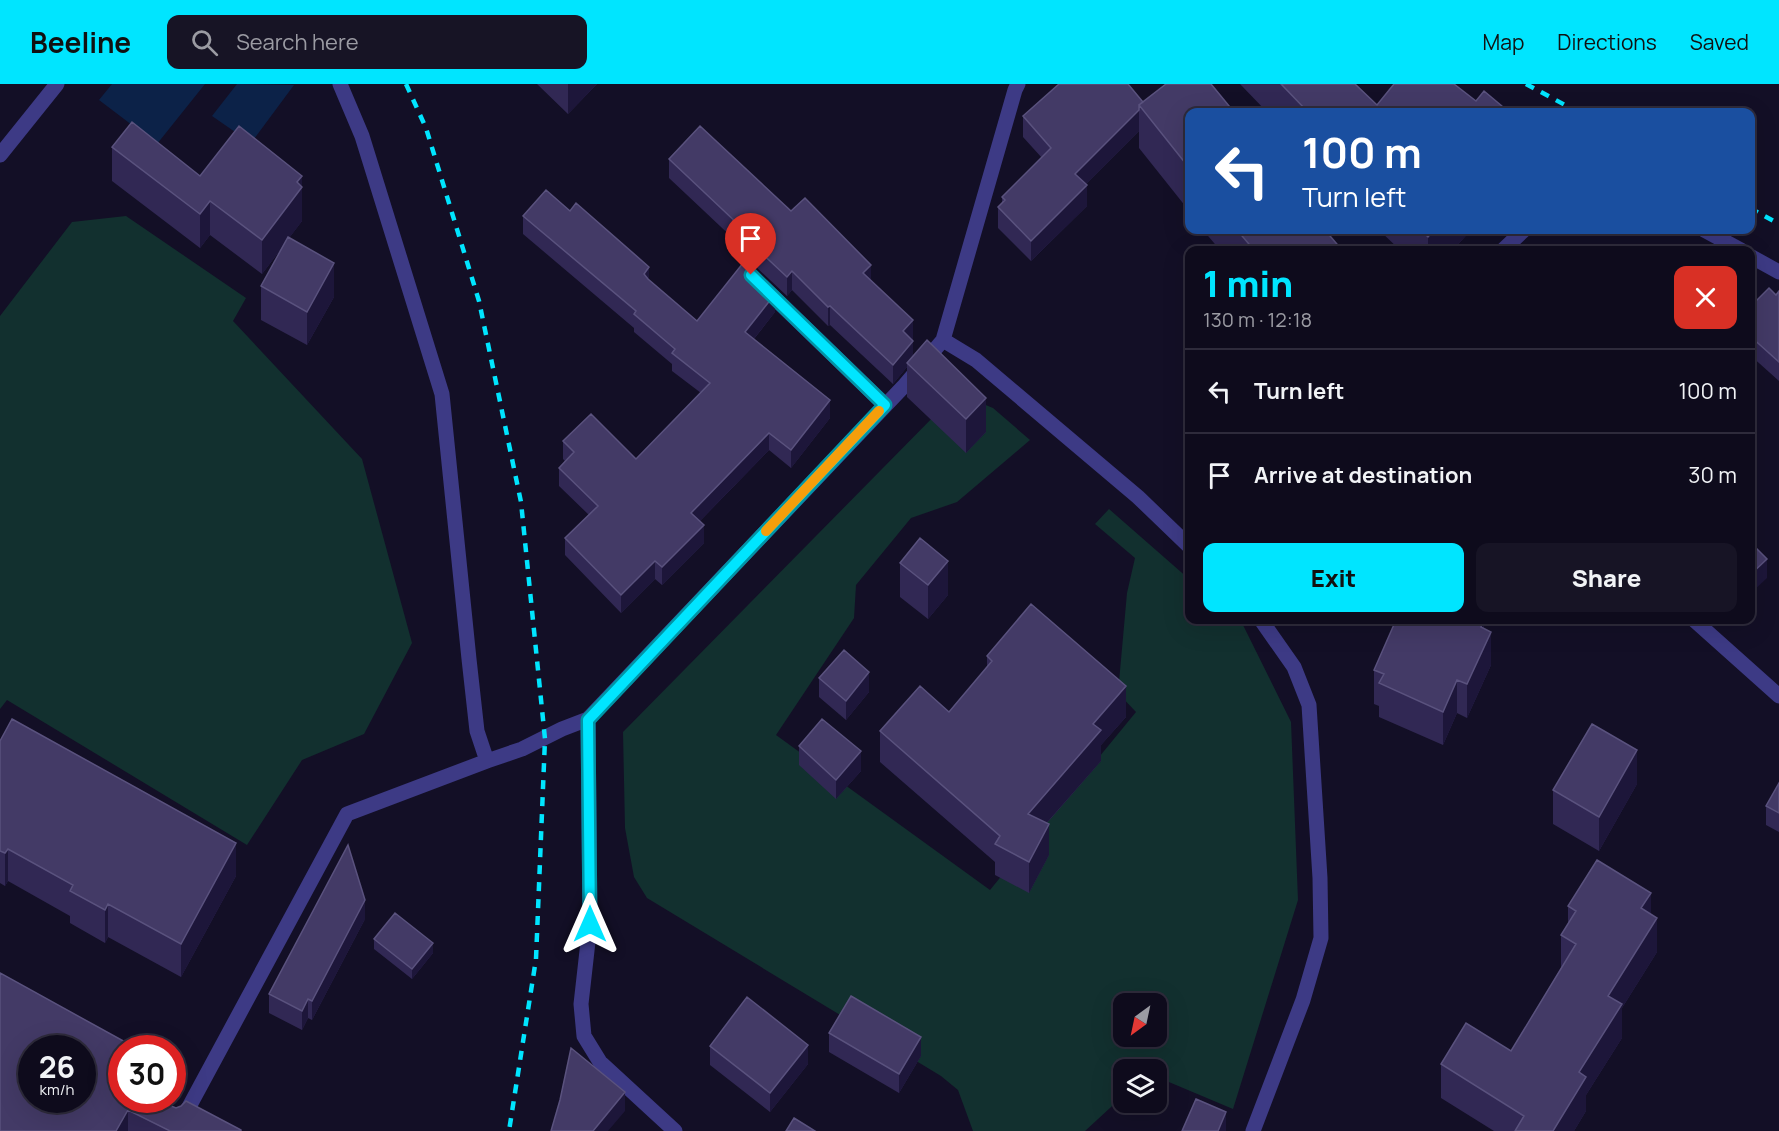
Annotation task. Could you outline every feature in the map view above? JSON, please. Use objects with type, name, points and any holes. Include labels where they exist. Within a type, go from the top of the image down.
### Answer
[{"type":"street","points":[[0,154],[57,84]]},
{"type":"street","points":[[340,84],[362,135],[442,394],[477,731],[487,761]]},
{"type":"street","points":[[176,1131],[347,814],[522,749],[562,729],[588,720],[885,405],[943,340],[1018,84]]},
{"type":"street","points":[[1507,246],[1520,234]]},
{"type":"street","points":[[1711,234],[1734,246]]},
{"type":"street","points":[[1755,259],[1779,272]]},
{"type":"street","points":[[751,275],[885,405]]},
{"type":"street","points":[[943,340],[976,360],[1138,497],[1185,542]]},
{"type":"street","points":[[1253,1131],[1303,1000],[1321,938],[1320,878],[1309,705],[1294,667],[1264,624]]},
{"type":"street","points":[[1698,624],[1779,696]]},
{"type":"street","points":[[588,720],[590,924],[581,1004],[584,1036],[600,1062],[675,1131]]},
{"type":"green space","points":[[126,216],[246,298],[233,321],[362,459],[412,643],[364,734],[302,760],[247,845],[7,700],[0,709],[0,316],[72,222]]},
{"type":"green space","points":[[971,399],[993,408],[1030,440],[957,502],[911,518],[856,585],[854,618],[776,735],[990,890],[1136,712],[1118,693],[1127,593],[1135,558],[1095,524],[1109,509],[1185,576],[1185,624],[1243,625],[1291,722],[1298,900],[1233,1109],[1167,1081],[1167,1059],[1113,1059],[1113,1105],[1085,1131],[973,1131],[958,1090],[941,1076],[647,898],[634,877],[625,828],[623,732],[945,405]]},
{"type":"water","points":[[112,84],[205,84],[157,144],[99,100]]},
{"type":"water","points":[[237,84],[294,85],[251,143],[212,116]]},
{"type":"building","points":[[1059,84],[1128,84],[1143,102],[1139,105],[1139,110],[1075,174],[1087,185],[1031,241],[998,207],[1005,200],[1002,197],[1051,148],[1023,116]]},
{"type":"building","points":[[1166,84],[1211,84],[1231,108],[1185,108],[1185,163],[1139,105]]},
{"type":"building","points":[[1281,84],[1355,84],[1377,105],[1394,84],[1454,84],[1476,101],[1484,91],[1504,108],[1304,108]]},
{"type":"building","points":[[132,122],[200,176],[239,126],[302,176],[297,182],[302,187],[262,240],[210,201],[200,214],[112,147]]},
{"type":"building","points":[[700,126],[791,211],[805,198],[871,265],[863,273],[913,320],[903,331],[913,341],[893,365],[830,306],[828,307],[792,271],[787,277],[755,247],[758,243],[669,159]]},
{"type":"building","points":[[546,190],[570,211],[576,203],[649,267],[644,274],[648,279],[697,321],[743,263],[775,294],[745,332],[830,400],[791,450],[769,433],[691,513],[704,525],[662,567],[655,561],[621,595],[565,538],[598,506],[559,468],[574,452],[563,441],[591,414],[636,459],[710,383],[672,353],[675,349],[634,314],[636,311],[523,216]]},
{"type":"building","points":[[1240,234],[1328,234],[1339,246],[1251,246]]},
{"type":"building","points":[[288,237],[334,263],[307,312],[261,286]]},
{"type":"building","points":[[1769,288],[1776,295],[1779,291],[1779,362],[1755,340],[1755,302]]},
{"type":"building","points":[[927,340],[986,398],[966,419],[907,363]]},
{"type":"building","points":[[920,538],[948,561],[928,585],[900,563]]},
{"type":"building","points":[[1755,547],[1767,559],[1755,570]]},
{"type":"building","points":[[1031,604],[1126,686],[1093,724],[1101,730],[1028,814],[1049,824],[1029,862],[995,844],[1000,836],[880,731],[920,686],[949,712],[992,661],[987,656]]},
{"type":"building","points":[[1394,624],[1482,624],[1481,627],[1491,632],[1467,684],[1457,680],[1443,712],[1379,683],[1384,674],[1374,670]]},
{"type":"building","points":[[844,650],[869,672],[846,701],[819,678]]},
{"type":"building","points":[[12,719],[236,843],[181,944],[108,904],[105,910],[70,891],[73,885],[8,849],[5,853],[0,851],[0,741]]},
{"type":"building","points":[[822,719],[861,751],[836,780],[799,746]]},
{"type":"building","points":[[1592,724],[1637,750],[1599,817],[1553,790]]},
{"type":"building","points":[[1779,783],[1779,813],[1766,806]]},
{"type":"building","points":[[348,845],[365,900],[312,1001],[308,999],[302,1011],[269,994]]},
{"type":"building","points":[[1597,860],[1651,893],[1641,908],[1657,918],[1608,996],[1622,1004],[1579,1072],[1586,1077],[1553,1131],[1515,1131],[1524,1116],[1441,1064],[1466,1023],[1511,1051],[1576,944],[1561,935],[1576,911],[1568,906]]},
{"type":"building","points":[[395,913],[433,943],[412,969],[374,939]]},
{"type":"building","points":[[0,973],[112,1035],[108,1035],[108,1113],[126,1113],[116,1131],[0,1131]]},
{"type":"building","points":[[851,996],[921,1037],[899,1074],[829,1033]]},
{"type":"building","points":[[747,997],[808,1045],[770,1093],[710,1046]]},
{"type":"building","points":[[571,1048],[625,1092],[593,1131],[551,1131]]},
{"type":"building","points":[[1196,1099],[1226,1112],[1218,1131],[1182,1131]]},
{"type":"building","points":[[186,1101],[241,1130],[241,1131],[170,1131],[134,1113],[186,1113]]},
{"type":"building","points":[[794,1118],[815,1131],[786,1131]]},
{"type":"railway","points":[[406,84],[426,128],[479,301],[521,502],[545,739],[536,959],[509,1131]]},
{"type":"railway","points":[[1526,84],[1571,108]]},
{"type":"railway","points":[[1755,211],[1779,224]]},
{"type":"slow traffic","points":[[766,531],[879,411]]},
{"type":"route","points":[[590,924],[588,720],[885,405],[751,275]]}]
